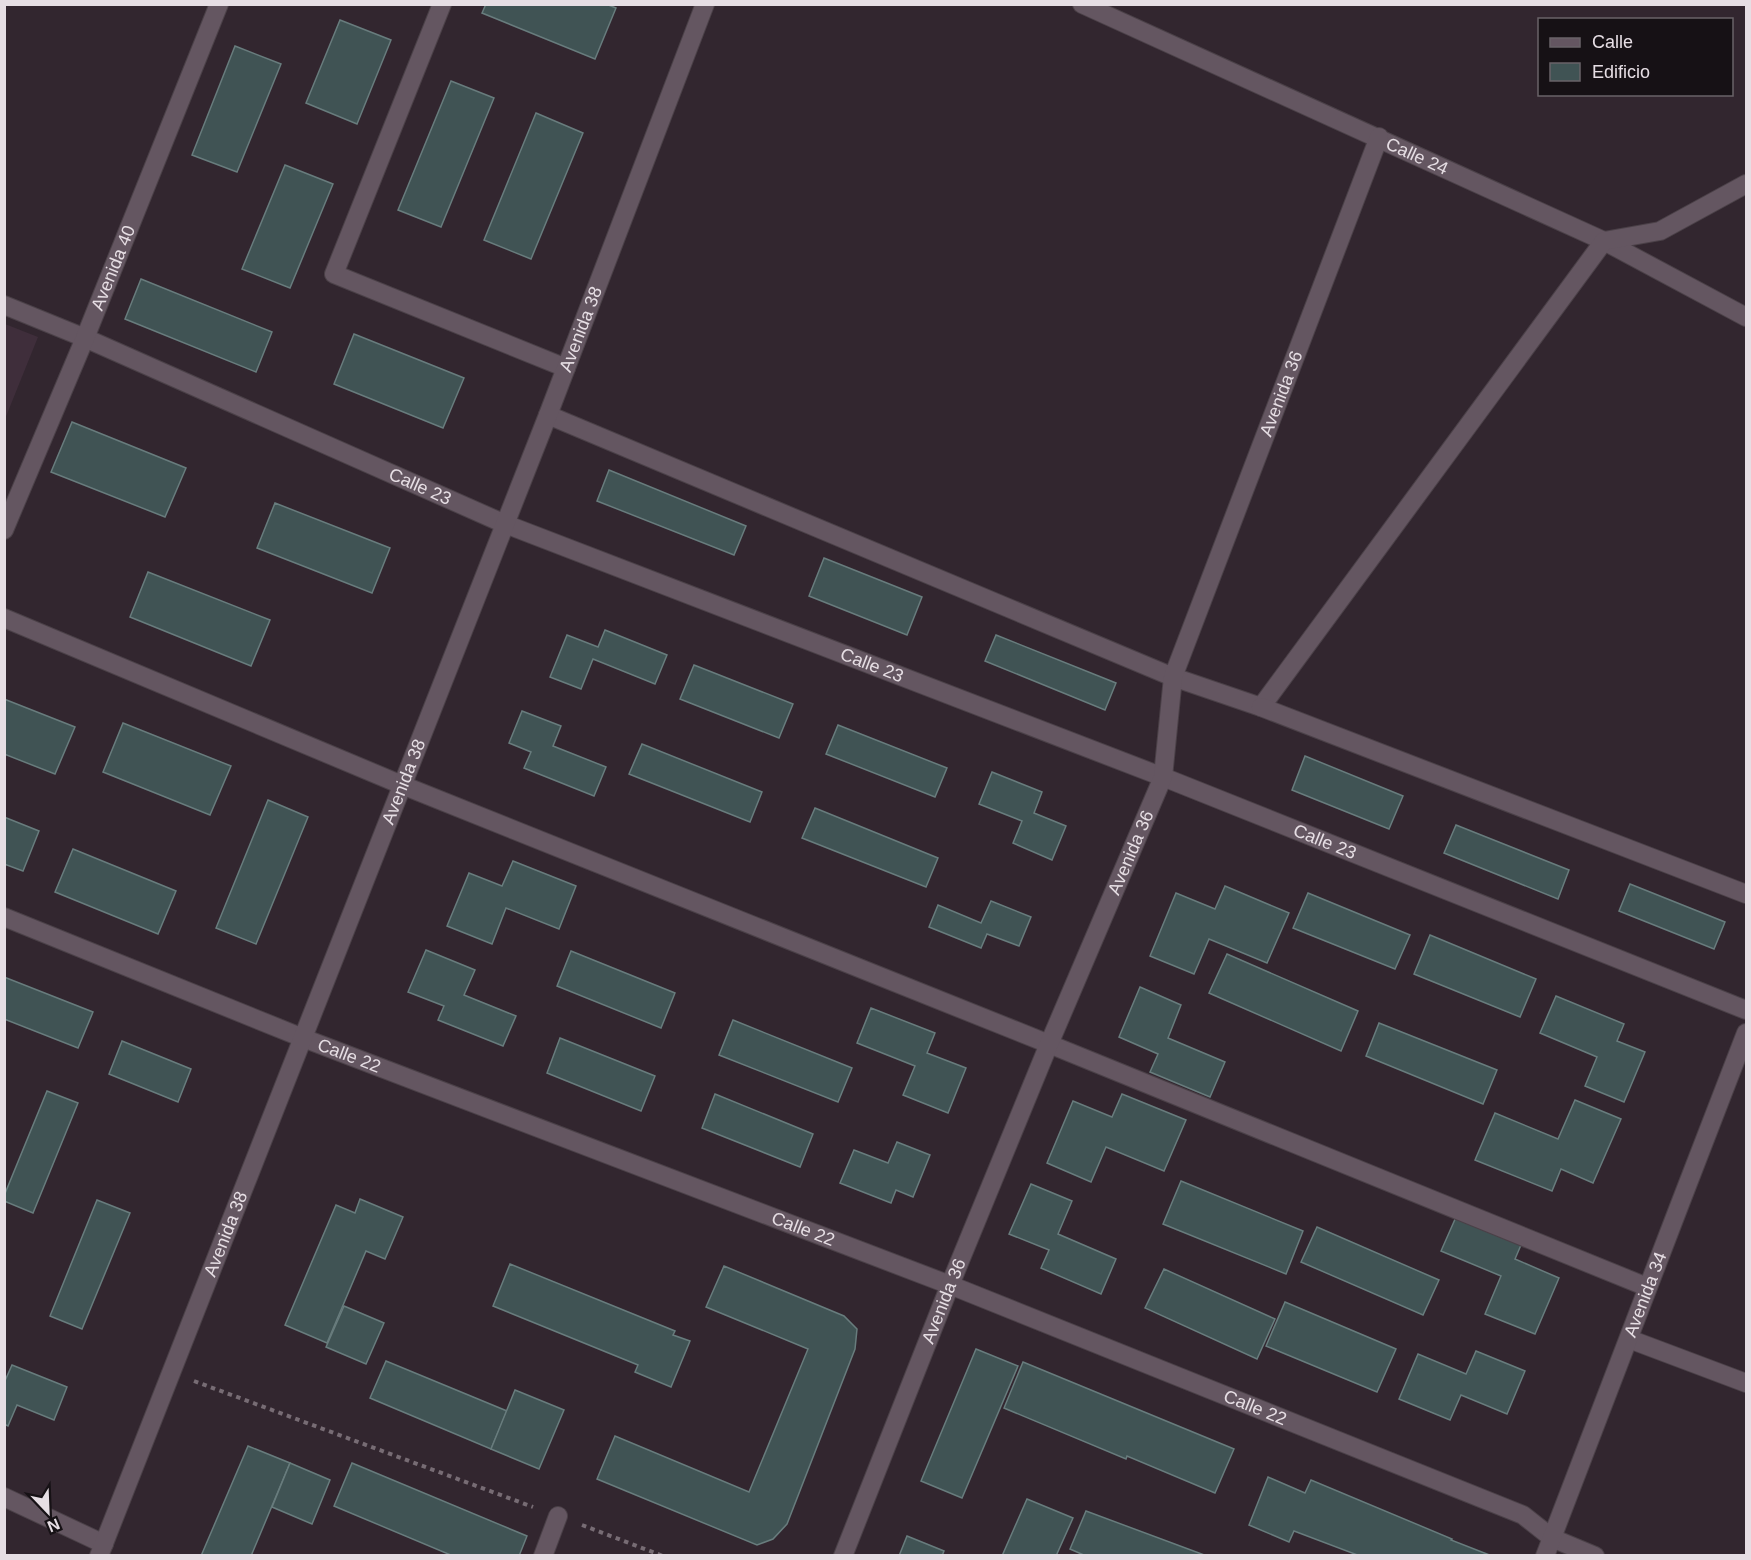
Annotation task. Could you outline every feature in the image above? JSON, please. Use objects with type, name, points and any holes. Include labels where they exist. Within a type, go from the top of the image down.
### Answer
[{"type":"street","name":"Avenida 40","points":[[4,530],[85,338],[219,4]]},
{"type":"street","points":[[442,4],[334,274],[566,368]]},
{"type":"street","name":"Avenida 38","points":[[102,1550],[548,415],[705,4]]},
{"type":"street","name":"Calle 24","points":[[1082,4],[1604,241],[1746,317]]},
{"type":"street","name":"Avenida 36","points":[[843,1556],[1049,1044],[1163,777],[1173,676],[1379,137]]},
{"type":"street","points":[[1261,707],[1604,241],[1660,231],[1746,184]]},
{"type":"street","name":"Calle 23","points":[[4,305],[85,338],[505,524],[1163,777],[1746,1010]]},
{"type":"street","points":[[548,415],[1173,676],[1261,707],[1746,894]]},
{"type":"street","points":[[4,618],[402,785],[1647,1287]]},
{"type":"street","name":"Calle 22","points":[[4,917],[303,1038],[950,1286],[1523,1515],[1549,1547],[1595,1556]]},
{"type":"street","name":"Avenida 34","points":[[1549,1547],[1746,1033]]},
{"type":"street","points":[[1629,1339],[1746,1383]]},
{"type":"street","points":[[4,1497],[102,1550]]},
{"type":"street","points":[[543,1556],[558,1516]]},
{"type":"path","points":[[171,1373],[663,1556]]},
{"type":"shaded area","points":[[4,324],[38,337],[5,419]]},
{"type":"building","points":[[486,4],[606,4],[616,8],[595,59],[482,13]]},
{"type":"building","points":[[340,20],[391,40],[357,124],[306,103]]},
{"type":"building","points":[[235,46],[281,64],[237,172],[192,155]]},
{"type":"building","points":[[451,81],[494,98],[441,227],[398,210]]},
{"type":"building","points":[[536,113],[583,133],[531,259],[484,240]]},
{"type":"building","points":[[285,165],[333,184],[290,288],[242,269]]},
{"type":"building","points":[[141,279],[272,332],[256,372],[125,319]]},
{"type":"building","points":[[354,334],[464,378],[443,428],[334,384]]},
{"type":"building","points":[[72,422],[186,468],[165,517],[51,472]]},
{"type":"building","points":[[609,470],[746,526],[734,555],[597,501]]},
{"type":"building","points":[[275,503],[390,548],[372,593],[257,548]]},
{"type":"building","points":[[824,558],[922,597],[907,635],[809,596]]},
{"type":"building","points":[[148,572],[270,620],[251,666],[130,617]]},
{"type":"building","points":[[605,630],[667,655],[655,684],[593,659],[581,689],[550,677],[567,635],[598,647]]},
{"type":"building","points":[[996,635],[1116,683],[1105,710],[985,661]]},
{"type":"building","points":[[694,665],[793,704],[779,738],[680,699]]},
{"type":"building","points":[[4,699],[75,727],[55,774],[4,754]]},
{"type":"building","points":[[522,711],[561,726],[553,746],[606,767],[594,796],[524,768],[531,752],[509,743]]},
{"type":"building","points":[[123,723],[231,766],[210,815],[103,772]]},
{"type":"building","points":[[838,725],[947,768],[935,797],[826,754]]},
{"type":"building","points":[[642,744],[762,792],[750,822],[629,774]]},
{"type":"building","points":[[1305,756],[1403,796],[1389,829],[1292,790]]},
{"type":"building","points":[[992,772],[1042,792],[1034,813],[1066,826],[1052,860],[1013,843],[1022,821],[979,804]]},
{"type":"building","points":[[268,800],[308,817],[256,944],[216,928]]},
{"type":"building","points":[[815,808],[938,858],[926,887],[802,838]]},
{"type":"building","points":[[4,817],[39,831],[23,871],[4,864]]},
{"type":"building","points":[[1456,825],[1569,870],[1558,899],[1444,853]]},
{"type":"building","points":[[73,849],[176,891],[158,934],[55,892]]},
{"type":"building","points":[[513,861],[576,886],[559,929],[506,908],[492,944],[447,926],[469,873],[502,886]]},
{"type":"building","points":[[1630,884],[1725,922],[1714,949],[1619,911]]},
{"type":"building","points":[[1225,886],[1289,913],[1267,963],[1209,939],[1194,974],[1150,956],[1176,893],[1215,909]]},
{"type":"building","points":[[1308,893],[1410,935],[1395,969],[1293,928]]},
{"type":"building","points":[[991,901],[1031,917],[1019,946],[987,934],[981,948],[929,927],[938,905],[981,923]]},
{"type":"building","points":[[1430,935],[1536,979],[1520,1017],[1414,974]]},
{"type":"building","points":[[426,950],[475,970],[464,995],[516,1016],[503,1046],[438,1020],[444,1006],[408,992]]},
{"type":"building","points":[[571,951],[675,993],[661,1028],[557,986]]},
{"type":"building","points":[[1227,954],[1358,1011],[1341,1051],[1209,993]]},
{"type":"building","points":[[4,977],[93,1012],[78,1048],[4,1019]]},
{"type":"building","points":[[1140,987],[1181,1005],[1168,1038],[1225,1062],[1210,1097],[1150,1072],[1158,1054],[1119,1037]]},
{"type":"building","points":[[1556,996],[1624,1024],[1617,1041],[1645,1052],[1624,1102],[1585,1086],[1597,1057],[1540,1033]]},
{"type":"building","points":[[871,1008],[935,1033],[927,1053],[966,1068],[948,1113],[903,1095],[915,1066],[857,1043]]},
{"type":"building","points":[[733,1020],[852,1068],[838,1102],[719,1055]]},
{"type":"building","points":[[1379,1023],[1497,1070],[1483,1104],[1366,1056]]},
{"type":"building","points":[[560,1038],[655,1076],[641,1111],[547,1073]]},
{"type":"building","points":[[122,1041],[191,1069],[178,1102],[109,1074]]},
{"type":"building","points":[[47,1091],[78,1103],[33,1213],[4,1201],[4,1196]]},
{"type":"building","points":[[715,1094],[813,1134],[800,1167],[702,1128]]},
{"type":"building","points":[[1122,1094],[1186,1120],[1164,1171],[1106,1147],[1091,1182],[1047,1163],[1073,1101],[1112,1117]]},
{"type":"building","points":[[1575,1100],[1621,1119],[1593,1183],[1561,1169],[1552,1191],[1475,1160],[1495,1113],[1558,1139]]},
{"type":"building","points":[[897,1142],[930,1155],[913,1197],[896,1190],[891,1203],[840,1183],[854,1150],[888,1163]]},
{"type":"building","points":[[1181,1181],[1303,1231],[1286,1274],[1163,1224]]},
{"type":"building","points":[[1031,1184],[1072,1201],[1058,1234],[1116,1259],[1101,1294],[1041,1268],[1049,1250],[1009,1234]]},
{"type":"building","points":[[360,1199],[403,1217],[385,1259],[366,1251],[327,1343],[285,1325],[336,1205],[355,1213]]},
{"type":"building","points":[[97,1200],[130,1213],[82,1329],[50,1316]]},
{"type":"building","points":[[1456,1217],[1521,1245],[1515,1259],[1559,1278],[1535,1334],[1485,1314],[1501,1276],[1441,1251]]},
{"type":"building","points":[[1317,1227],[1439,1280],[1423,1315],[1301,1262]]},
{"type":"building","points":[[510,1264],[675,1331],[673,1335],[690,1341],[671,1387],[635,1372],[638,1365],[493,1306]]},
{"type":"building","points":[[724,1266],[844,1316],[857,1329],[855,1349],[787,1524],[773,1539],[757,1545],[597,1479],[615,1436],[749,1492],[808,1349],[706,1307]]},
{"type":"building","points":[[1164,1269],[1275,1319],[1257,1359],[1145,1308]]},
{"type":"building","points":[[1285,1302],[1396,1349],[1377,1392],[1266,1346]]},
{"type":"building","points":[[344,1306],[384,1323],[366,1364],[326,1347]]},
{"type":"building","points":[[976,1349],[1018,1366],[962,1498],[921,1481]]},
{"type":"building","points":[[1476,1351],[1525,1371],[1507,1414],[1461,1395],[1450,1420],[1399,1399],[1418,1354],[1466,1374]]},
{"type":"building","points":[[386,1361],[507,1411],[491,1449],[370,1398]]},
{"type":"building","points":[[1023,1362],[1234,1449],[1215,1493],[1004,1408]]},
{"type":"building","points":[[12,1365],[67,1387],[54,1420],[17,1405],[8,1426],[4,1424],[4,1383]]},
{"type":"building","points":[[515,1390],[564,1410],[539,1469],[491,1449]]},
{"type":"building","points":[[248,1446],[290,1463],[251,1556],[201,1556]]},
{"type":"building","points":[[290,1463],[330,1480],[312,1524],[272,1507]]},
{"type":"building","points":[[352,1463],[527,1536],[519,1556],[453,1556],[334,1506]]},
{"type":"building","points":[[1268,1477],[1305,1493],[1311,1480],[1492,1556],[1360,1556],[1294,1531],[1289,1542],[1249,1525]]},
{"type":"building","points":[[1027,1499],[1073,1518],[1056,1556],[1002,1556]]},
{"type":"building","points":[[1086,1511],[1207,1556],[1086,1556],[1070,1549]]},
{"type":"building","points":[[907,1536],[944,1551],[942,1556],[899,1556]]}]
